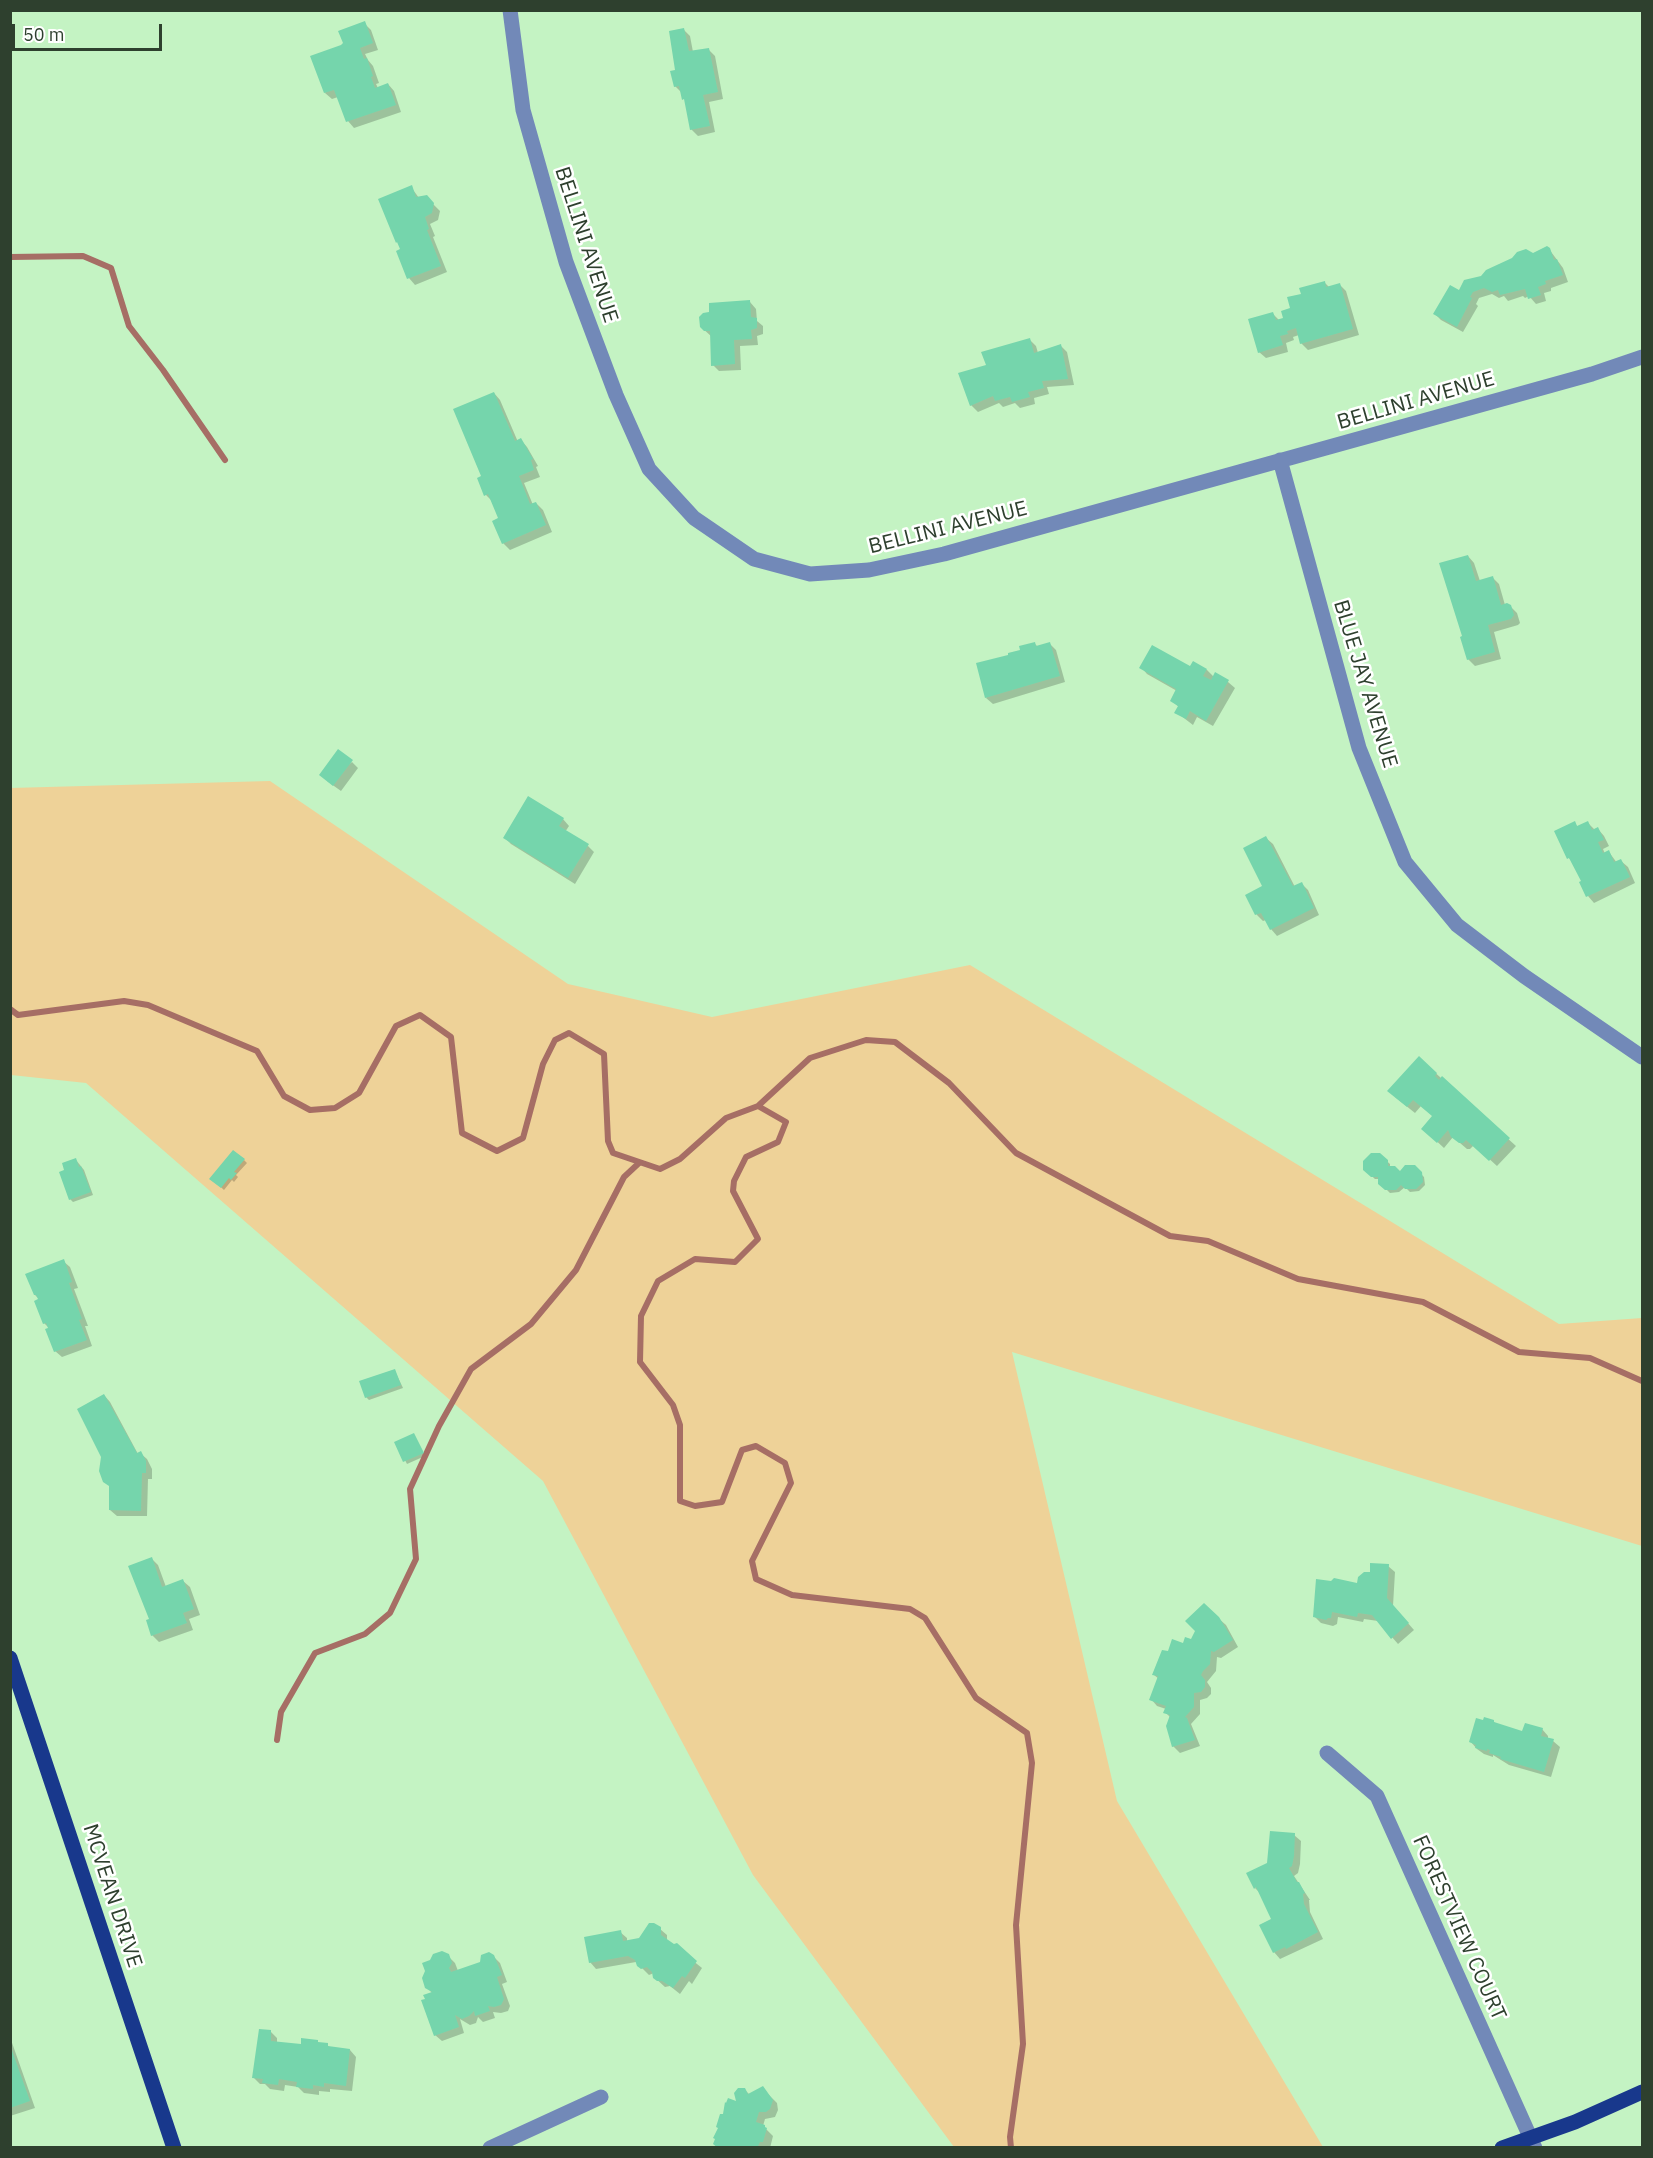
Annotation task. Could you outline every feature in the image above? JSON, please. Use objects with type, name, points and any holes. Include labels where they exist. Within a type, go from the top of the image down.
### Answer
[{"type":"main road","name":"MCVEAN DRIVE","points":[[10,1658],[174,2148]]},
{"type":"main road","points":[[1502,2148],[1532,2143],[1642,2092]]},
{"type":"street","name":"BELLINI AVENUE","points":[[510,10],[523,110],[566,262],[616,395],[649,469],[694,518],[754,559],[810,574],[869,570],[944,554],[1580,377],[1642,357]]},
{"type":"street","name":"BLUE JAY AVENUE","points":[[1280,460],[1359,748],[1405,862],[1456,925],[1524,976],[1642,1057]]},
{"type":"street","name":"FORESTVIEW COURT","points":[[1327,1753],[1377,1797],[1532,2143]]},
{"type":"street","points":[[490,2148],[601,2097]]},
{"type":"shaded area","points":[[270,781],[568,984],[712,1017],[970,965],[1559,1324],[1642,1318],[1642,1546],[1012,1352],[1117,1801],[1323,2147],[954,2147],[753,1875],[543,1481],[86,1083],[11,1075],[10,788]]},
{"type":"building","points":[[365,21],[373,43],[360,48],[364,59],[367,58],[375,88],[388,83],[396,105],[346,122],[334,90],[324,93],[310,56],[341,45],[343,43],[338,31]]},
{"type":"building","points":[[684,28],[689,51],[709,48],[718,92],[703,95],[710,126],[690,130],[684,99],[682,100],[679,86],[674,87],[670,71],[675,70],[669,31]]},
{"type":"building","points":[[412,185],[416,197],[427,195],[434,203],[432,213],[425,217],[429,229],[427,230],[441,266],[407,279],[396,251],[400,249],[378,199]]},
{"type":"building","points":[[1547,246],[1554,260],[1557,259],[1563,275],[1545,281],[1546,284],[1538,287],[1541,295],[1528,299],[1525,289],[1500,295],[1498,290],[1492,292],[1484,288],[1473,292],[1457,327],[1433,314],[1450,285],[1459,290],[1464,280],[1481,276],[1486,270],[1512,258],[1517,252],[1526,249],[1533,253]]},
{"type":"building","points":[[1325,281],[1326,287],[1340,283],[1353,329],[1300,344],[1296,328],[1280,336],[1283,345],[1258,353],[1248,319],[1273,312],[1276,320],[1283,318],[1281,311],[1290,308],[1287,297],[1301,294],[1299,288]]},
{"type":"building","points":[[750,300],[751,317],[757,318],[757,328],[751,330],[752,339],[734,340],[735,364],[711,366],[710,331],[704,331],[700,327],[699,317],[709,312],[709,303]]},
{"type":"building","points":[[1030,338],[1034,353],[1061,344],[1068,379],[1042,381],[1044,388],[1028,392],[1030,397],[1012,402],[1010,397],[995,401],[993,396],[970,406],[958,373],[986,365],[981,352]]},
{"type":"building","points":[[494,392],[515,441],[521,438],[533,459],[531,460],[534,470],[519,476],[530,504],[536,502],[546,525],[502,544],[492,521],[498,518],[488,494],[484,496],[477,478],[481,476],[453,409]]},
{"type":"building","points":[[1468,555],[1476,581],[1493,576],[1501,605],[1507,603],[1511,605],[1514,615],[1511,619],[1488,625],[1495,652],[1467,660],[1460,637],[1462,636],[1439,563]]},
{"type":"building","points":[[1035,642],[1036,646],[1050,642],[1060,676],[985,698],[976,663],[1008,655],[1008,653],[1020,650],[1019,646]]},
{"type":"building","points":[[1152,645],[1190,666],[1193,661],[1207,669],[1203,676],[1211,680],[1215,672],[1229,680],[1206,721],[1190,711],[1186,719],[1174,713],[1178,706],[1170,701],[1176,689],[1139,668]]},
{"type":"building","points":[[338,749],[353,760],[333,786],[319,775]]},
{"type":"building","points":[[528,796],[564,818],[559,826],[589,844],[568,878],[503,838]]},
{"type":"building","points":[[1575,821],[1577,826],[1588,821],[1592,830],[1598,827],[1604,840],[1598,842],[1603,853],[1609,850],[1614,862],[1621,859],[1630,877],[1586,897],[1579,882],[1581,881],[1569,858],[1567,859],[1554,831]]},
{"type":"building","points":[[1266,836],[1293,886],[1302,882],[1314,908],[1270,930],[1261,913],[1255,915],[1245,895],[1262,886],[1243,848]]},
{"type":"building","points":[[1419,1056],[1437,1073],[1435,1076],[1439,1080],[1442,1076],[1510,1138],[1489,1161],[1466,1140],[1459,1143],[1451,1137],[1448,1130],[1437,1143],[1421,1129],[1432,1116],[1413,1100],[1407,1107],[1387,1091]]},
{"type":"building","points":[[233,1150],[245,1159],[234,1172],[237,1173],[231,1180],[229,1178],[221,1188],[209,1179]]},
{"type":"building","points":[[1371,1153],[1380,1153],[1388,1160],[1388,1166],[1395,1166],[1400,1171],[1405,1165],[1415,1165],[1422,1172],[1423,1182],[1416,1189],[1405,1189],[1401,1185],[1396,1190],[1385,1190],[1378,1184],[1378,1177],[1371,1177],[1363,1170],[1363,1161]]},
{"type":"building","points":[[76,1158],[91,1192],[69,1200],[59,1172],[64,1170],[62,1163]]},
{"type":"building","points":[[64,1259],[72,1282],[69,1283],[82,1319],[79,1320],[87,1340],[54,1352],[45,1329],[48,1328],[46,1323],[43,1324],[34,1301],[38,1299],[25,1274]]},
{"type":"building","points":[[395,1369],[401,1385],[365,1398],[359,1381]]},
{"type":"building","points":[[104,1394],[137,1453],[141,1451],[146,1461],[146,1473],[142,1473],[141,1511],[109,1510],[109,1486],[103,1482],[99,1471],[101,1457],[77,1409]]},
{"type":"building","points":[[414,1433],[424,1453],[403,1462],[394,1442]]},
{"type":"building","points":[[152,1557],[162,1587],[183,1579],[194,1609],[183,1613],[187,1623],[151,1636],[146,1620],[149,1619],[128,1566]]},
{"type":"building","points":[[1370,1563],[1389,1564],[1387,1598],[1409,1623],[1391,1639],[1372,1615],[1358,1613],[1357,1617],[1332,1612],[1331,1618],[1326,1620],[1313,1617],[1316,1579],[1331,1581],[1334,1578],[1357,1583],[1358,1577],[1364,1572],[1370,1572]]},
{"type":"building","points":[[1204,1603],[1219,1617],[1233,1640],[1214,1652],[1211,1651],[1210,1664],[1201,1675],[1205,1680],[1205,1687],[1201,1692],[1194,1693],[1194,1707],[1185,1717],[1195,1740],[1172,1747],[1166,1726],[1170,1715],[1163,1713],[1166,1706],[1149,1700],[1158,1676],[1152,1675],[1162,1650],[1168,1651],[1172,1639],[1183,1643],[1185,1637],[1191,1639],[1195,1631],[1185,1621]]},
{"type":"building","points":[[1484,1717],[1522,1731],[1525,1723],[1543,1728],[1541,1736],[1554,1739],[1544,1772],[1500,1759],[1501,1757],[1489,1753],[1490,1750],[1475,1748],[1476,1745],[1469,1742],[1476,1718],[1483,1720]]},
{"type":"building","points":[[1270,1831],[1295,1833],[1294,1856],[1292,1866],[1289,1868],[1305,1893],[1303,1894],[1304,1904],[1318,1932],[1286,1949],[1285,1947],[1273,1953],[1259,1925],[1271,1919],[1256,1887],[1254,1889],[1246,1873],[1267,1863]]},
{"type":"building","points":[[649,1923],[661,1927],[661,1935],[674,1944],[677,1943],[697,1961],[685,1978],[682,1976],[673,1988],[662,1981],[657,1981],[647,1967],[641,1969],[635,1960],[628,1956],[589,1963],[584,1937],[621,1930],[623,1941],[639,1938]]},
{"type":"building","points":[[442,1951],[449,1954],[452,1963],[449,1968],[451,1972],[480,1962],[481,1955],[489,1952],[494,1955],[502,1975],[497,1977],[504,1999],[501,2005],[488,2006],[490,2011],[475,2016],[474,2011],[462,2019],[455,2015],[459,2027],[434,2036],[421,2000],[425,1999],[423,1995],[432,1992],[425,1988],[422,1978],[425,1971],[422,1963],[430,1960],[433,1954]]},
{"type":"building","points":[[259,2029],[271,2030],[271,2041],[301,2044],[301,2038],[318,2040],[318,2042],[328,2043],[328,2046],[350,2049],[346,2086],[324,2083],[324,2087],[313,2085],[313,2089],[296,2087],[297,2082],[279,2079],[278,2085],[262,2083],[263,2079],[252,2078]]},
{"type":"building","points":[[10,2045],[30,2101],[10,2108]]},
{"type":"building","points":[[763,2086],[773,2100],[770,2109],[766,2112],[759,2112],[756,2122],[767,2128],[763,2142],[760,2142],[757,2148],[718,2148],[713,2144],[715,2139],[713,2138],[718,2128],[716,2127],[720,2114],[723,2114],[725,2102],[728,2098],[736,2101],[734,2093],[738,2088],[745,2088],[748,2094]]},
{"type":"waterway","points":[[10,257],[83,256],[111,268],[129,326],[163,370],[225,460]]},
{"type":"waterway","points":[[10,1009],[18,1015],[124,1001],[148,1005],[257,1051],[284,1096],[310,1110],[335,1108],[359,1093],[396,1026],[420,1015],[451,1037],[462,1133],[497,1151],[523,1138],[543,1064],[555,1040],[569,1033],[604,1054],[608,1141],[613,1153],[660,1169],[680,1159],[726,1118],[758,1106],[810,1058],[866,1040],[895,1042],[949,1083],[1016,1153],[1170,1236],[1208,1241],[1298,1279],[1423,1302],[1519,1352],[1590,1358],[1642,1381]]},
{"type":"waterway","points":[[758,1106],[786,1122],[778,1142],[746,1157],[734,1181],[733,1191],[758,1239],[735,1262],[695,1259],[658,1281],[641,1316],[640,1362],[673,1405],[680,1425],[680,1501],[695,1506],[722,1502],[742,1450],[756,1446],[785,1463],[791,1483],[752,1561],[756,1579],[792,1595],[910,1609],[925,1618],[976,1698],[1027,1733],[1032,1763],[1016,1925],[1023,2044],[1010,2137],[1011,2148]]},
{"type":"waterway","points":[[277,1740],[281,1712],[315,1653],[365,1634],[390,1613],[416,1559],[410,1489],[439,1426],[471,1369],[531,1324],[576,1270],[624,1177],[639,1163]]}]
